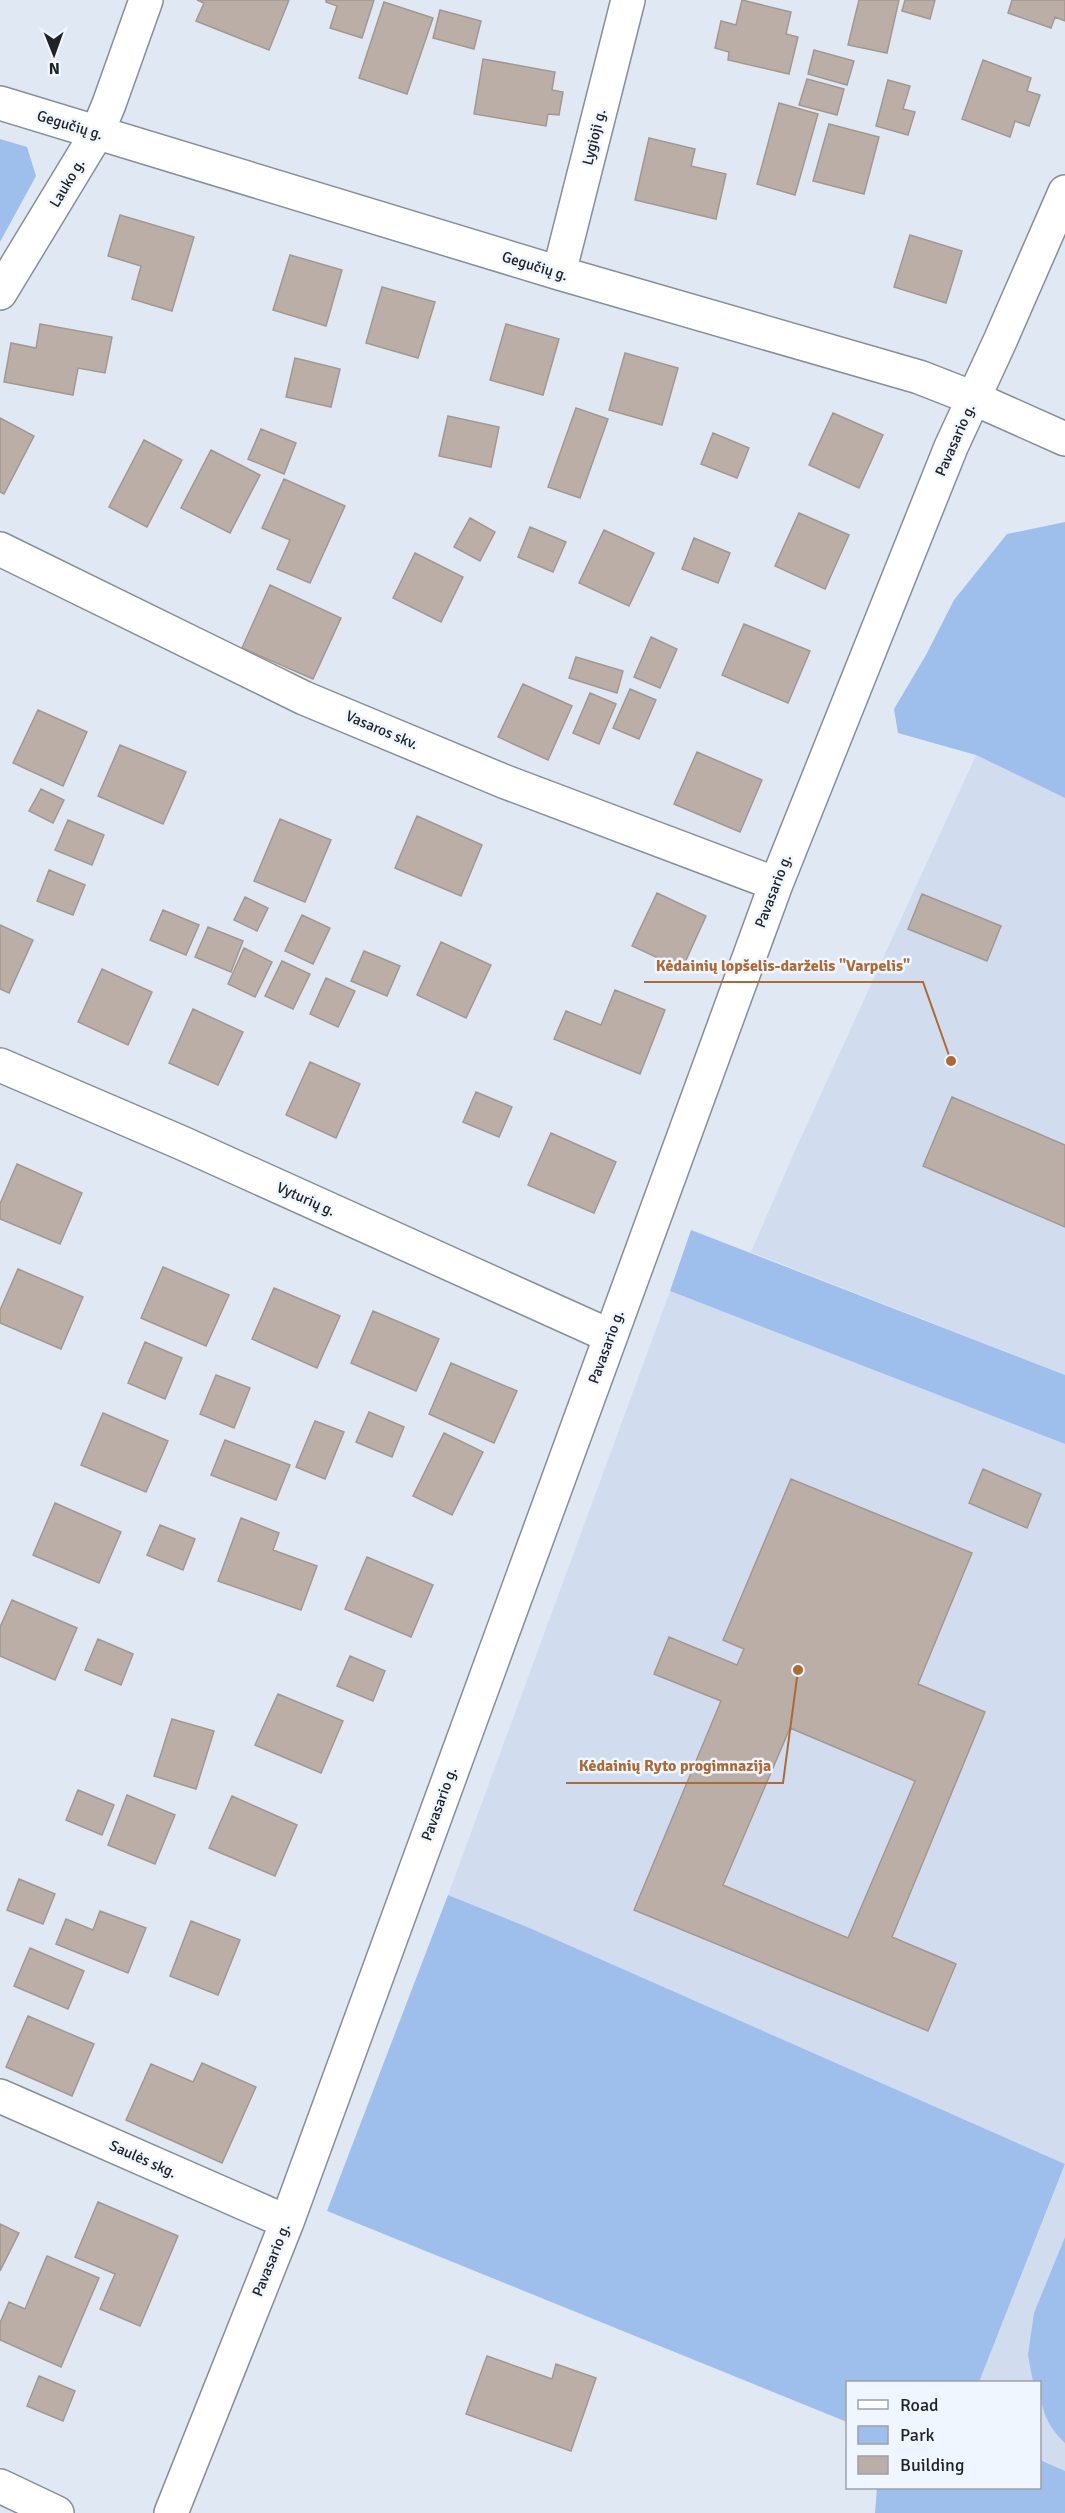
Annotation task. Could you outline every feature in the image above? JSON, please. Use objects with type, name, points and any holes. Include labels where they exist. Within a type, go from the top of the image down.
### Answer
[{"type":"street","name":"Lauko g.","points":[[0,293],[97,133],[146,0]]},
{"type":"street","name":"Lygioji g.","points":[[559,273],[628,0]]},
{"type":"street","name":"Gegučių g.","points":[[0,103],[559,273],[920,377],[974,398],[1065,439]]},
{"type":"street","name":"Pavasario g.","points":[[171,2513],[287,2222],[776,884],[946,458],[1065,192]]},
{"type":"street","name":"Vasaros skv.","points":[[0,549],[304,698],[503,781],[776,884]]},
{"type":"street","name":"Vyturių g.","points":[[0,1065],[182,1143],[610,1336]]},
{"type":"street","name":"Saulės skg.","points":[[0,2096],[287,2222]]},
{"type":"street","points":[[0,2486],[57,2513]]},
{"type":"shaded area","points":[[976,755],[1065,798],[1065,1375],[751,1252]]},
{"type":"shaded area","points":[[670,1291],[1065,1444],[1065,2164],[532,1929],[448,1895]]},
{"type":"shaded area","points":[[1065,2165],[1065,2471],[1041,2460],[1041,2381],[979,2381]]},
{"type":"green space","points":[[0,139],[27,147],[36,176],[0,242]]},
{"type":"green space","points":[[1065,522],[1065,798],[976,755],[898,733],[894,709],[926,655],[954,600],[1007,534]]},
{"type":"green space","points":[[691,1230],[1065,1375],[1065,1444],[670,1291]]},
{"type":"green space","points":[[448,1895],[532,1929],[1065,2164],[979,2381],[846,2381],[846,2422],[327,2211]]},
{"type":"green space","points":[[1065,2237],[1065,2443],[1045,2415],[1041,2400],[1041,2381],[1033,2381],[1028,2355],[1034,2313]]},
{"type":"green space","points":[[1041,2460],[1065,2471],[1065,2513],[875,2513],[877,2489],[1041,2489]]},
{"type":"building","points":[[197,0],[289,0],[269,50],[196,21],[204,3]]},
{"type":"building","points":[[326,0],[374,0],[362,38],[330,28],[337,6]]},
{"type":"building","points":[[742,0],[791,12],[786,34],[798,37],[789,74],[728,60],[729,52],[715,48],[721,21],[736,25]]},
{"type":"building","points":[[859,0],[899,0],[887,53],[848,45]]},
{"type":"building","points":[[905,0],[935,0],[930,19],[902,11]]},
{"type":"building","points":[[1012,0],[1065,0],[1065,21],[1055,17],[1051,28],[1008,13]]},
{"type":"building","points":[[384,2],[433,18],[407,94],[359,78]]},
{"type":"building","points":[[440,10],[481,21],[474,49],[433,38]]},
{"type":"building","points":[[814,50],[854,61],[847,85],[808,74]]},
{"type":"building","points":[[483,59],[555,72],[552,90],[563,92],[559,115],[548,114],[546,126],[474,114]]},
{"type":"building","points":[[983,60],[1031,78],[1027,91],[1040,95],[1029,126],[1015,121],[1010,137],[962,119]]},
{"type":"building","points":[[807,79],[844,89],[837,115],[799,105]]},
{"type":"building","points":[[888,80],[910,86],[903,109],[915,112],[908,135],[876,126]]},
{"type":"building","points":[[779,103],[818,114],[795,195],[757,184]]},
{"type":"building","points":[[829,124],[879,137],[864,194],[813,181]]},
{"type":"building","points":[[649,138],[695,149],[691,166],[726,174],[716,219],[635,200]]},
{"type":"building","points":[[120,215],[194,237],[172,311],[132,299],[141,266],[108,256]]},
{"type":"building","points":[[910,235],[962,251],[946,303],[894,287]]},
{"type":"building","points":[[290,255],[342,270],[326,326],[273,310]]},
{"type":"building","points":[[382,287],[435,302],[418,358],[366,343]]},
{"type":"building","points":[[40,324],[112,337],[105,373],[78,368],[73,395],[4,382],[11,343],[36,348]]},
{"type":"building","points":[[506,324],[559,339],[543,395],[490,380]]},
{"type":"building","points":[[625,353],[678,368],[662,425],[609,410]]},
{"type":"building","points":[[295,358],[340,369],[331,407],[286,397]]},
{"type":"building","points":[[576,408],[608,419],[580,498],[548,487]]},
{"type":"building","points":[[833,413],[883,435],[859,488],[809,465]]},
{"type":"building","points":[[448,416],[499,427],[491,467],[439,456]]},
{"type":"building","points":[[0,418],[34,436],[4,494],[0,492]]},
{"type":"building","points":[[261,429],[296,443],[284,474],[248,459]]},
{"type":"building","points":[[713,433],[749,448],[737,478],[701,464]]},
{"type":"building","points":[[144,440],[182,460],[147,527],[109,507]]},
{"type":"building","points":[[211,450],[260,475],[230,533],[181,508]]},
{"type":"building","points":[[284,479],[345,506],[310,583],[277,569],[290,540],[262,528]]},
{"type":"building","points":[[799,513],[849,535],[825,589],[775,566]]},
{"type":"building","points":[[470,518],[495,532],[480,561],[454,547]]},
{"type":"building","points":[[530,527],[566,542],[553,572],[518,557]]},
{"type":"building","points":[[604,530],[654,553],[629,606],[579,583]]},
{"type":"building","points":[[694,538],[730,553],[718,583],[682,569]]},
{"type":"building","points":[[415,553],[463,577],[441,622],[393,598]]},
{"type":"building","points":[[270,585],[341,618],[313,679],[242,648]]},
{"type":"building","points":[[744,624],[810,651],[788,703],[722,675]]},
{"type":"building","points":[[651,637],[677,649],[660,688],[634,677]]},
{"type":"building","points":[[576,657],[623,671],[617,693],[569,678]]},
{"type":"building","points":[[523,684],[572,706],[548,760],[498,737]]},
{"type":"building","points":[[630,689],[656,700],[639,739],[613,728]]},
{"type":"building","points":[[590,693],[616,704],[599,744],[573,733]]},
{"type":"building","points":[[38,710],[87,732],[63,786],[13,763]]},
{"type":"building","points":[[120,745],[186,772],[163,824],[98,796]]},
{"type":"building","points":[[697,752],[762,780],[740,832],[674,804]]},
{"type":"building","points":[[41,789],[64,800],[53,823],[29,811]]},
{"type":"building","points":[[417,816],[482,845],[461,896],[395,868]]},
{"type":"building","points":[[280,819],[331,840],[305,902],[254,881]]},
{"type":"building","points":[[68,820],[104,835],[92,865],[55,850]]},
{"type":"building","points":[[49,870],[85,885],[73,915],[37,901]]},
{"type":"building","points":[[657,893],[706,916],[682,969],[632,946]]},
{"type":"building","points":[[922,894],[1001,926],[987,961],[908,929]]},
{"type":"building","points":[[245,897],[268,908],[257,931],[234,920]]},
{"type":"building","points":[[163,910],[199,925],[186,955],[150,940]]},
{"type":"building","points":[[302,915],[330,928],[313,964],[285,951]]},
{"type":"building","points":[[0,925],[33,940],[9,993],[0,989]]},
{"type":"building","points":[[208,927],[243,941],[231,972],[195,957]]},
{"type":"building","points":[[441,942],[491,965],[466,1018],[417,995]]},
{"type":"building","points":[[244,948],[272,962],[255,997],[228,984]]},
{"type":"building","points":[[364,951],[400,966],[387,996],[351,981]]},
{"type":"building","points":[[282,961],[310,974],[293,1009],[265,996]]},
{"type":"building","points":[[102,969],[152,992],[128,1045],[78,1022]]},
{"type":"building","points":[[326,978],[355,991],[338,1027],[310,1014]]},
{"type":"building","points":[[615,990],[665,1010],[640,1074],[554,1039],[566,1011],[601,1025]]},
{"type":"building","points":[[193,1009],[243,1032],[218,1085],[169,1063]]},
{"type":"building","points":[[310,1062],[360,1084],[336,1138],[286,1115]]},
{"type":"building","points":[[476,1092],[512,1107],[499,1137],[463,1122]]},
{"type":"building","points":[[952,1097],[1065,1145],[1065,1227],[923,1166]]},
{"type":"building","points":[[551,1133],[616,1162],[594,1213],[528,1185]]},
{"type":"building","points":[[17,1164],[82,1193],[60,1244],[0,1219],[0,1204]]},
{"type":"building","points":[[163,1267],[229,1295],[206,1346],[141,1318]]},
{"type":"building","points":[[18,1269],[83,1297],[61,1349],[0,1323],[0,1310]]},
{"type":"building","points":[[274,1288],[340,1316],[317,1368],[252,1339]]},
{"type":"building","points":[[373,1311],[439,1339],[416,1391],[351,1363]]},
{"type":"building","points":[[145,1342],[182,1358],[165,1399],[128,1383]]},
{"type":"building","points":[[451,1363],[517,1391],[494,1443],[429,1414]]},
{"type":"building","points":[[216,1375],[250,1388],[234,1428],[200,1414]]},
{"type":"building","points":[[369,1412],[404,1427],[392,1457],[356,1442]]},
{"type":"building","points":[[103,1413],[168,1441],[146,1492],[81,1465]]},
{"type":"building","points":[[315,1421],[344,1432],[325,1479],[296,1467]]},
{"type":"building","points":[[444,1433],[483,1452],[452,1515],[413,1496]]},
{"type":"building","points":[[225,1440],[290,1465],[276,1500],[211,1475]]},
{"type":"building","points":[[983,1469],[1041,1494],[1027,1528],[969,1503]]},
{"type":"building","points":[[791,1479],[972,1553],[918,1684],[985,1712],[892,1937],[956,1964],[928,2031],[634,1910],[721,1701],[654,1674],[669,1637],[737,1665],[744,1649],[723,1640]],"holes":[[[790,1728],[915,1781],[848,1938],[723,1885]]]},
{"type":"building","points":[[55,1503],[121,1532],[99,1583],[33,1555]]},
{"type":"building","points":[[241,1518],[279,1533],[273,1550],[317,1566],[301,1610],[218,1581]]},
{"type":"building","points":[[160,1525],[195,1539],[183,1570],[147,1555]]},
{"type":"building","points":[[367,1557],[433,1585],[411,1637],[345,1609]]},
{"type":"building","points":[[12,1600],[77,1628],[55,1680],[0,1656],[0,1627]]},
{"type":"building","points":[[98,1639],[133,1654],[121,1685],[85,1670]]},
{"type":"building","points":[[350,1656],[385,1671],[373,1701],[337,1686]]},
{"type":"building","points":[[278,1694],[343,1721],[321,1773],[255,1745]]},
{"type":"building","points":[[172,1719],[214,1731],[196,1789],[154,1776]]},
{"type":"building","points":[[78,1790],[114,1805],[102,1835],[66,1820]]},
{"type":"building","points":[[127,1795],[175,1815],[155,1864],[108,1845]]},
{"type":"building","points":[[232,1796],[297,1825],[275,1876],[209,1848]]},
{"type":"building","points":[[19,1879],[55,1894],[43,1924],[7,1910]]},
{"type":"building","points":[[100,1911],[146,1928],[128,1973],[56,1944],[66,1919],[93,1930]]},
{"type":"building","points":[[191,1921],[240,1940],[218,1995],[170,1976]]},
{"type":"building","points":[[30,1948],[84,1971],[68,2009],[14,1986]]},
{"type":"building","points":[[28,2016],[94,2044],[72,2096],[6,2067]]},
{"type":"building","points":[[202,2063],[256,2087],[222,2163],[126,2120],[151,2064],[193,2082]]},
{"type":"building","points":[[98,2202],[178,2236],[140,2326],[100,2309],[115,2274],[75,2257]]},
{"type":"building","points":[[0,2224],[19,2233],[0,2271]]},
{"type":"building","points":[[47,2256],[99,2278],[61,2367],[0,2340],[0,2323],[9,2302],[25,2309]]},
{"type":"building","points":[[487,2356],[552,2379],[556,2364],[596,2378],[571,2451],[466,2414]]},
{"type":"building","points":[[39,2376],[75,2391],[63,2421],[27,2406]]},
{"type":"place","name":"Kėdainių lopšelis-darželis \"Varpelis\"","points":[[951,1061]]},
{"type":"place","name":"Kėdainių Ryto progimnazija","points":[[798,1670]]}]
